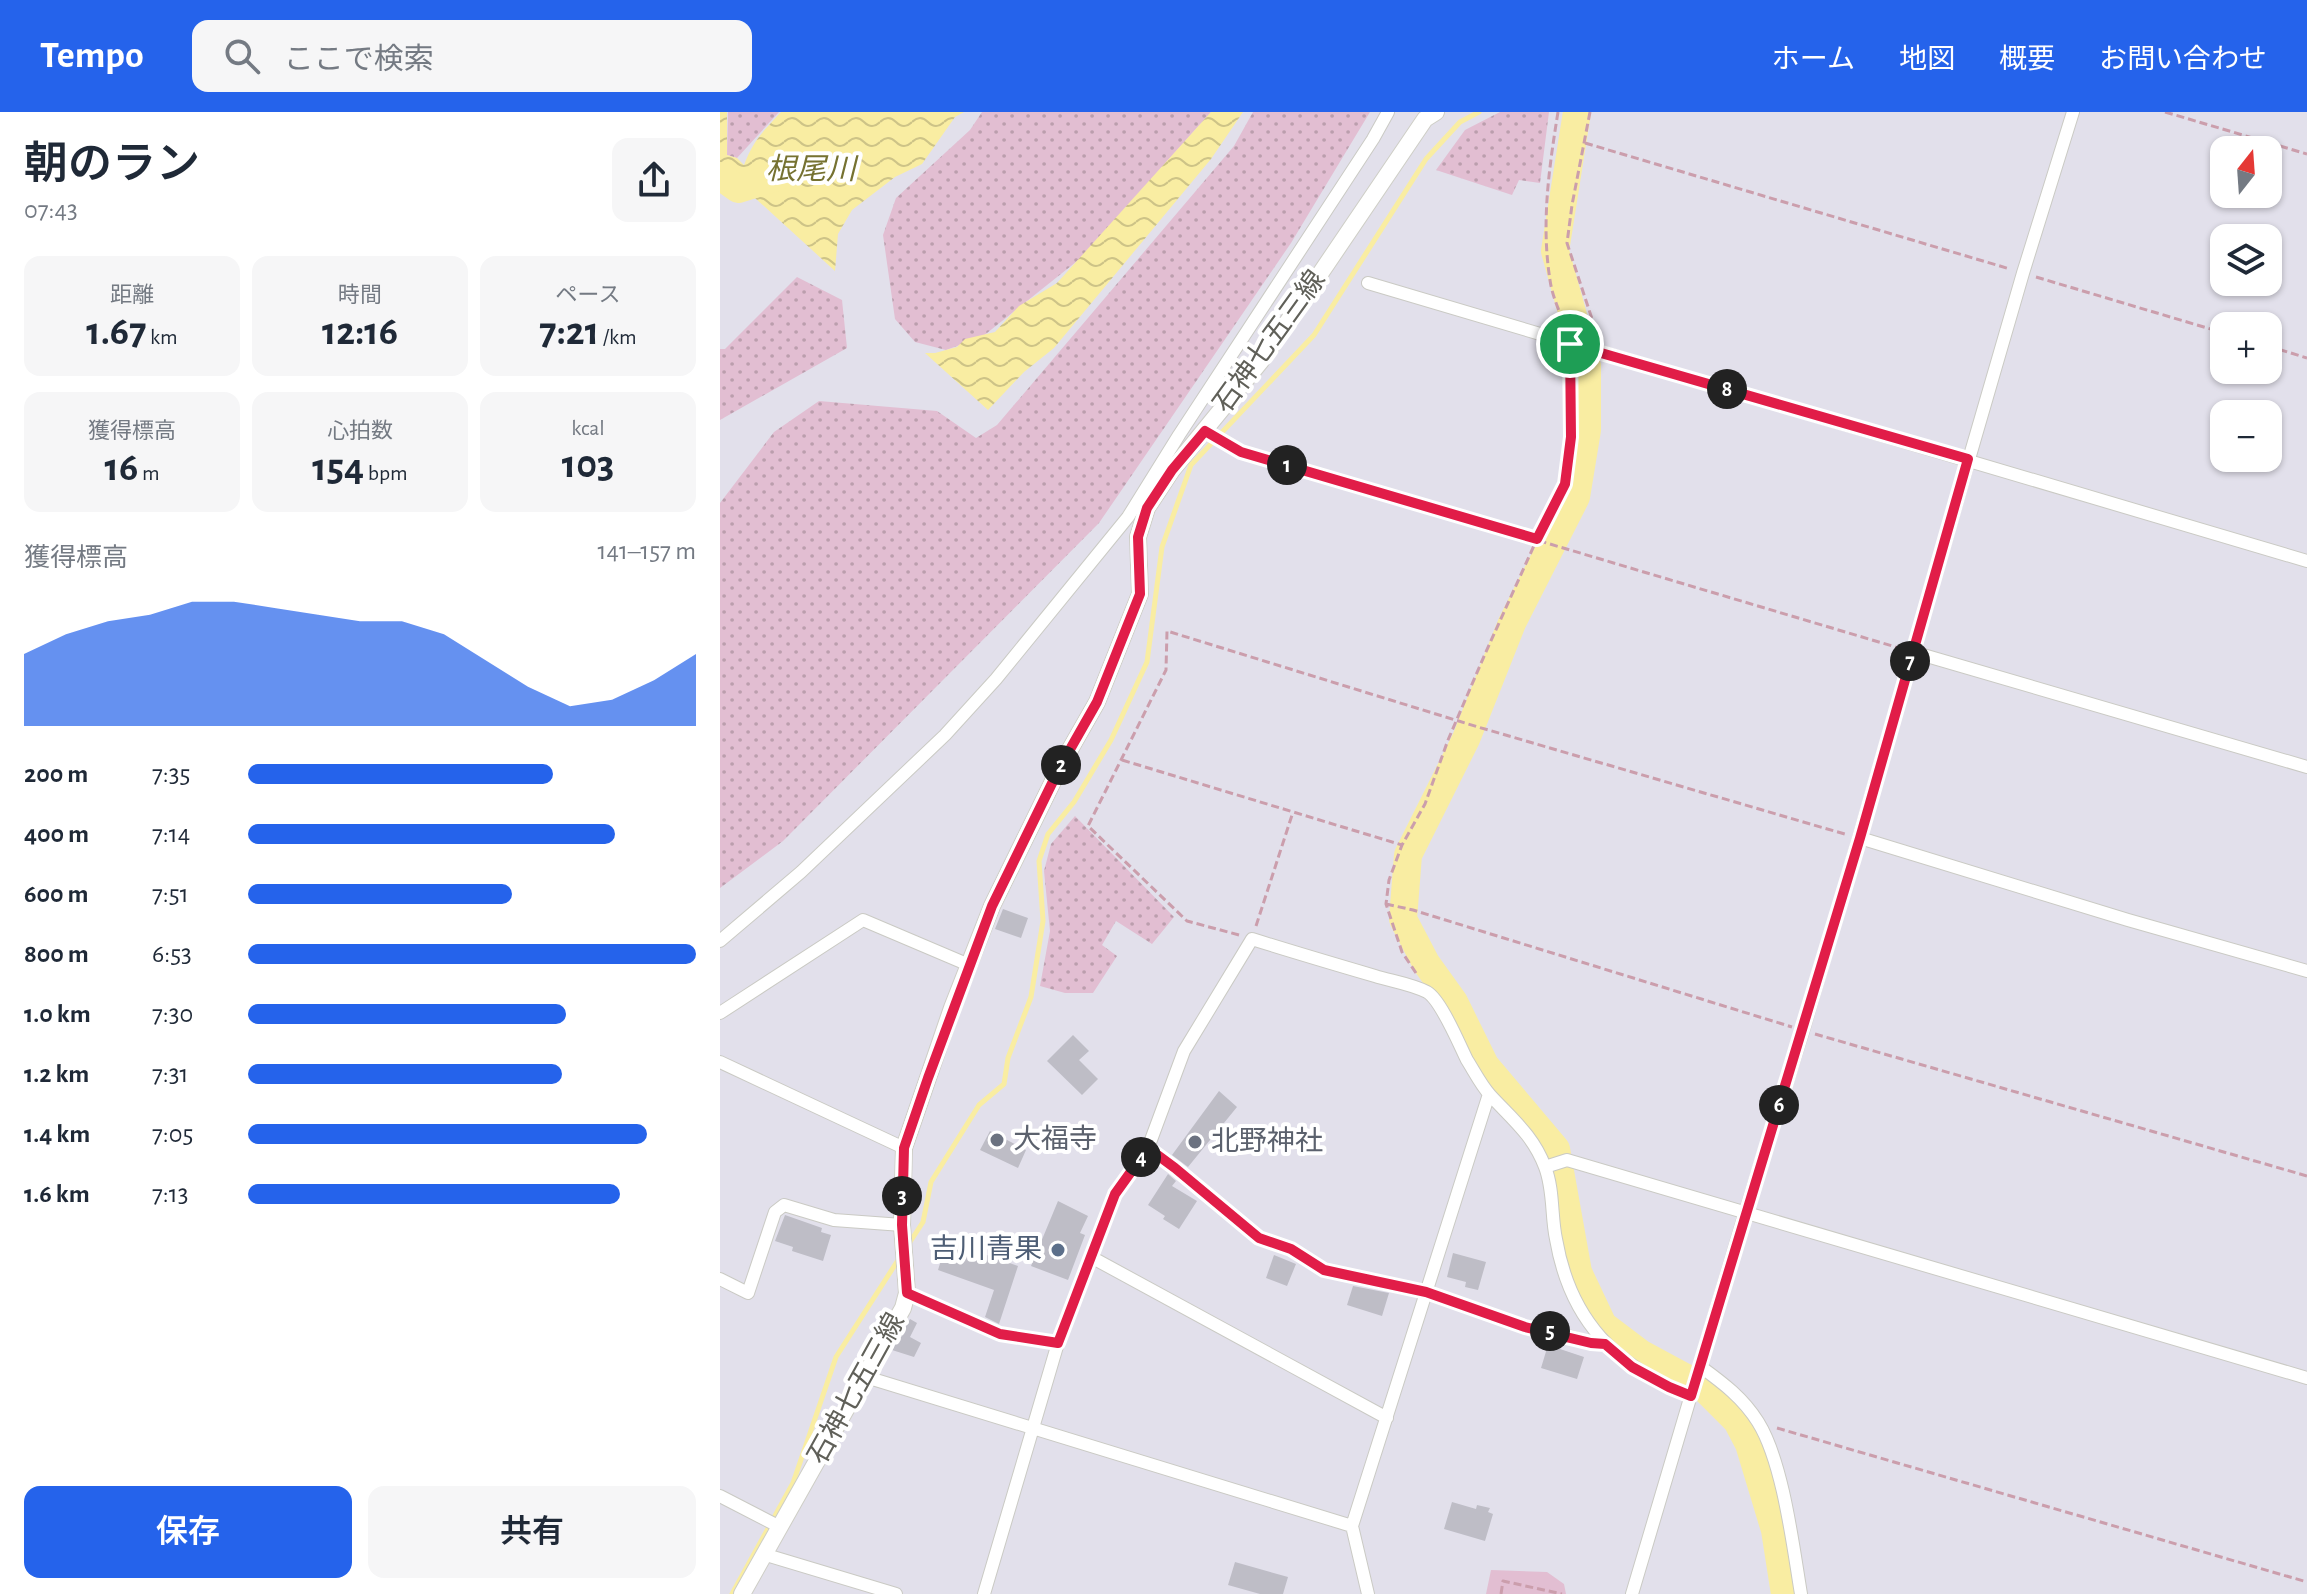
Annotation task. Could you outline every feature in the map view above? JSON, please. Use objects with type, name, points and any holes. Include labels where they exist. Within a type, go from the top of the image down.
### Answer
[{"type":"main road","name":"石神七五三線","points":[[742,1594],[903,1308],[907,1293],[902,1225],[904,1148],[992,906],[1060,767],[1097,702],[1140,594],[1138,537],[1147,508],[1172,470],[1261,361],[1425,119],[1436,112]]},
{"type":"street","points":[[720,941],[801,872],[945,735],[996,679],[1128,517],[1388,112]]},
{"type":"street","points":[[1632,1594],[1745,1213],[1803,1031],[1968,459],[2073,112]]},
{"type":"street","points":[[1368,283],[2307,561]]},
{"type":"street","points":[[1913,652],[2307,767]]},
{"type":"street","points":[[1860,838],[2307,971]]},
{"type":"street","points":[[720,1013],[863,920],[969,965]]},
{"type":"street","points":[[984,1594],[1058,1343],[1115,1194],[1148,1148],[1184,1051],[1252,939],[1429,993],[1489,1094],[1517,1121],[1547,1167],[1555,1238],[1565,1283],[1584,1319],[1605,1344],[1632,1367],[1691,1396]]},
{"type":"street","points":[[720,1062],[904,1148]]},
{"type":"street","points":[[1368,1594],[1352,1526],[1489,1094]]},
{"type":"street","points":[[1148,1148],[1259,1238],[1291,1249],[1324,1270],[1426,1292],[1525,1327],[1605,1344]]},
{"type":"street","points":[[1547,1167],[1567,1160],[2307,1378]]},
{"type":"street","points":[[720,1279],[748,1293],[775,1212],[784,1205],[834,1220],[902,1225]]},
{"type":"street","points":[[1091,1257],[1387,1418]]},
{"type":"street","points":[[907,1293],[1000,1334],[1058,1343]]},
{"type":"street","points":[[1701,1367],[1733,1390],[1758,1423],[1775,1463],[1801,1594]]},
{"type":"street","points":[[866,1377],[1352,1526]]},
{"type":"street","points":[[720,1496],[780,1527]]},
{"type":"street","points":[[763,1554],[896,1594]]},
{"type":"path","points":[[1429,993],[1402,952],[1386,904],[1389,880],[1402,845],[1425,804],[1457,721],[1537,539],[1565,484],[1571,437],[1570,344],[1550,282],[1546,216],[1548,170],[1558,112]]},
{"type":"path","points":[[1590,112],[1567,243],[1602,353]]},
{"type":"path","points":[[2165,112],[2307,154]]},
{"type":"path","points":[[1585,143],[2210,329]]},
{"type":"path","points":[[2282,350],[2307,358]]},
{"type":"path","points":[[1205,431],[1241,452],[1913,652]]},
{"type":"path","points":[[1293,812],[1252,939],[1187,921],[1088,826],[1166,670],[1167,631],[1457,721],[1860,838]]},
{"type":"path","points":[[1122,760],[1402,845]]},
{"type":"path","points":[[1386,904],[1803,1031],[2307,1176]]},
{"type":"path","points":[[1758,1423],[2307,1582]]},
{"type":"path","points":[[1501,1594],[1503,1581],[1562,1594]]},
{"type":"shaded area","points":[[728,112],[779,112],[737,158],[727,155]]},
{"type":"shaded area","points":[[982,112],[1211,112],[1081,258],[982,337],[946,350],[915,342],[895,319],[883,235],[896,198],[970,130]]},
{"type":"shaded area","points":[[1253,112],[1370,112],[1291,243],[1099,523],[783,841],[720,888],[720,503],[774,432],[819,401],[937,411],[976,438],[997,425],[1234,146]]},
{"type":"shaded area","points":[[1500,112],[1549,112],[1540,183],[1519,180],[1512,195],[1436,170],[1465,130]]},
{"type":"shaded area","points":[[797,277],[842,300],[847,348],[720,420],[720,349],[725,349]]},
{"type":"shaded area","points":[[1075,816],[1174,917],[1152,944],[1116,921],[1102,945],[1117,956],[1093,993],[1065,993],[1040,986],[1050,931],[1044,871],[1051,844]]},
{"type":"shaded area","points":[[1491,1570],[1547,1572],[1564,1584],[1566,1594],[1486,1594]]},
{"type":"water","name":"根尾川","points":[[720,112],[727,112],[727,155],[737,158],[744,165],[755,142],[781,112],[964,112],[955,117],[922,164],[895,177],[852,210],[838,234],[835,271],[720,166]]},
{"type":"water","points":[[1211,112],[1243,112],[1211,159],[1054,348],[1024,372],[988,410],[925,353],[957,347],[965,339],[995,332],[1019,306],[1057,283]]},
{"type":"building","points":[[1003,909],[1028,918],[1021,938],[995,929]]},
{"type":"building","points":[[1073,1035],[1089,1051],[1079,1060],[1098,1079],[1082,1095],[1047,1061]]},
{"type":"building","name":"北野神社","points":[[1219,1091],[1237,1107],[1188,1167],[1172,1155]]},
{"type":"building","name":"大福寺","points":[[990,1131],[1026,1150],[1018,1168],[980,1150]]},
{"type":"building","points":[[1168,1174],[1176,1181],[1172,1186],[1197,1201],[1179,1229],[1148,1205]]},
{"type":"building","name":"吉川青果","points":[[1058,1201],[1088,1216],[1080,1233],[1085,1235],[1068,1280],[1031,1266]]},
{"type":"building","points":[[785,1215],[822,1228],[821,1232],[831,1235],[823,1261],[792,1251],[793,1247],[775,1241]]},
{"type":"building","points":[[947,1241],[1018,1266],[999,1324],[985,1317],[994,1290],[938,1270]]},
{"type":"building","points":[[1453,1253],[1486,1262],[1478,1290],[1465,1287],[1466,1282],[1447,1277]]},
{"type":"building","points":[[1274,1255],[1296,1264],[1287,1286],[1266,1278]]},
{"type":"building","points":[[1353,1286],[1389,1293],[1382,1316],[1347,1305]]},
{"type":"building","points":[[910,1319],[917,1323],[910,1337],[921,1343],[914,1357],[892,1350]]},
{"type":"building","points":[[1548,1345],[1584,1357],[1577,1379],[1541,1368]]},
{"type":"building","points":[[1452,1502],[1476,1509],[1477,1505],[1490,1508],[1488,1512],[1493,1514],[1485,1541],[1444,1529]]},
{"type":"building","points":[[1235,1562],[1288,1577],[1283,1594],[1260,1594],[1228,1585]]},
{"type":"waterway","points":[[908,1245],[923,1222],[931,1182],[979,1105],[1004,1084],[1008,1058],[1031,997],[1043,921],[1039,861],[1048,834],[1074,802],[1111,740],[1147,662],[1162,547],[1191,465],[1314,335],[1426,159],[1460,122],[1479,112]]},
{"type":"waterway","points":[[1577,112],[1555,251],[1587,366],[1587,430],[1576,497],[1512,623],[1466,739],[1408,855],[1403,919],[1426,963],[1454,1002],[1485,1065],[1556,1149],[1578,1272],[1603,1325],[1640,1353],[1703,1387],[1737,1421],[1749,1444],[1775,1530],[1785,1594]]},
{"type":"waterway","name":"根尾川","points":[[720,176],[738,189],[777,177]]},
{"type":"waterway","points":[[732,1594],[793,1483],[836,1357],[900,1257]]},
{"type":"place","name":"大福寺","points":[[997,1140]]},
{"type":"place","name":"北野神社","points":[[1195,1142]]},
{"type":"place","name":"吉川青果","points":[[1058,1250]]},
{"type":"route","points":[[1570,344],[1968,459],[1803,1031],[1691,1396],[1632,1367],[1605,1344],[1525,1327],[1426,1292],[1324,1270],[1291,1249],[1259,1238],[1148,1148],[1115,1194],[1058,1343],[1000,1334],[907,1293],[901,1180],[904,1148],[952,1008],[992,906],[1060,767],[1097,702],[1140,594],[1138,537],[1147,508],[1172,470],[1205,431],[1241,452],[1537,539],[1565,484],[1571,437],[1570,344]]}]
